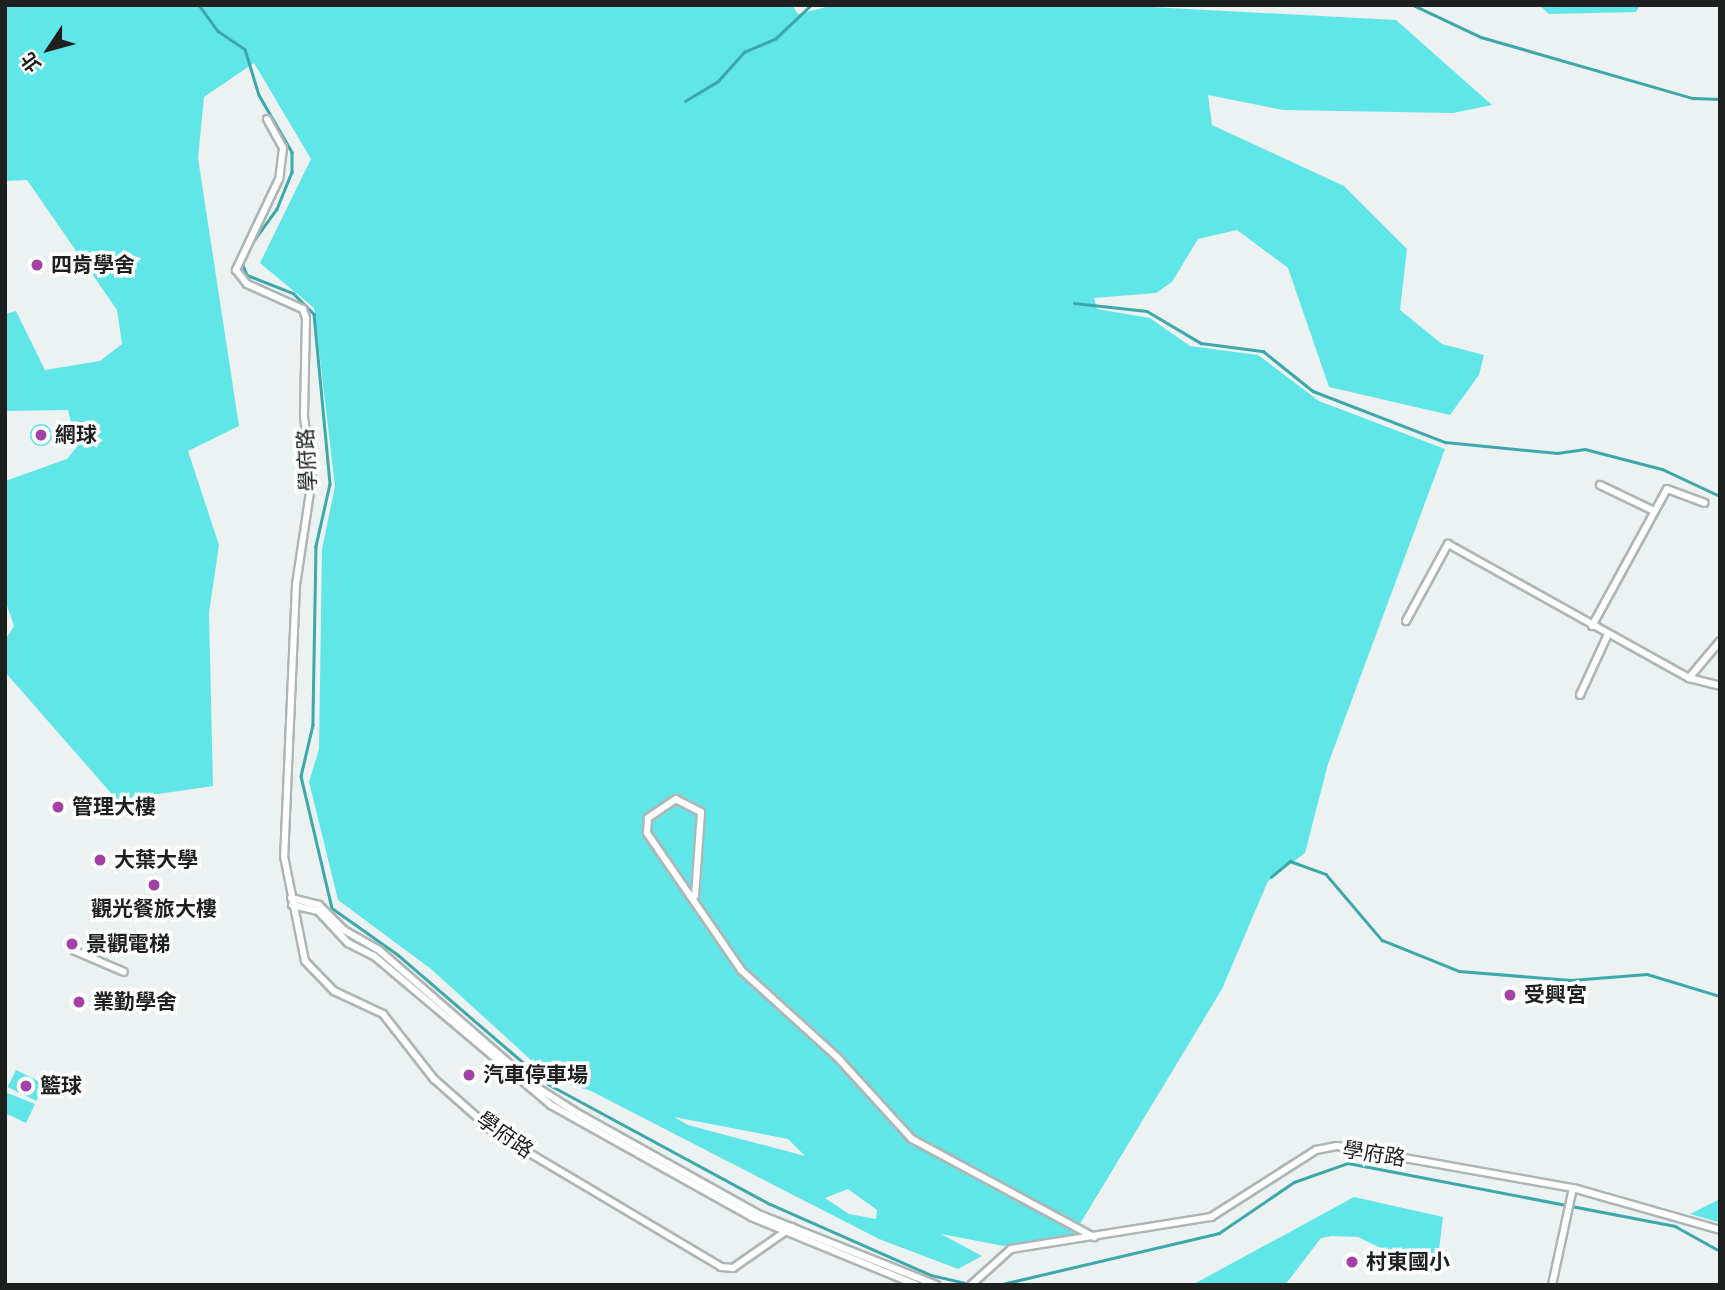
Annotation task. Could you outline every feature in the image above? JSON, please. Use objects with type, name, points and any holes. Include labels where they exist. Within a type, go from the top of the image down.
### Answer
[{"type":"street","name":"學府路","points":[[267,119],[284,148],[279,179],[236,270],[247,284],[303,309],[307,331],[304,418],[312,479],[296,585],[284,856],[305,961],[319,980],[383,1014],[434,1079],[494,1132],[721,1267],[733,1268],[792,1227]]},
{"type":"street","points":[[1600,485],[1654,511]]},
{"type":"street","points":[[1592,626],[1654,511],[1671,488],[1705,503]]},
{"type":"street","points":[[1406,621],[1448,544],[1689,678],[1720,685]]},
{"type":"street","points":[[1580,695],[1608,634]]},
{"type":"street","points":[[1689,678],[1720,641]]},
{"type":"street","points":[[695,896],[701,812],[676,799],[645,825],[695,896],[741,970],[837,1057],[893,1123],[947,1161],[1096,1238]]},
{"type":"street","points":[[292,901],[319,905],[344,930],[379,950],[535,1086],[758,1214],[936,1285]]},
{"type":"street","points":[[292,901],[318,911],[348,943],[374,956],[529,1091],[783,1232],[917,1285]]},
{"type":"street","points":[[75,951],[124,972]]},
{"type":"street","name":"學府路","points":[[971,1285],[1012,1249],[1096,1238],[1212,1217],[1317,1150],[1337,1146],[1573,1188],[1720,1230]]},
{"type":"street","points":[[1552,1285],[1573,1188]]},
{"type":"shaded area","points":[[5,5],[792,5],[798,14],[830,6],[1114,5],[1396,20],[1492,105],[1453,113],[1283,110],[1208,95],[1212,125],[1344,186],[1407,249],[1400,310],[1442,344],[1484,355],[1479,375],[1450,415],[1329,387],[1288,268],[1237,230],[1198,239],[1172,282],[1156,293],[1094,298],[1097,309],[1150,318],[1190,346],[1258,355],[1319,401],[1445,449],[1328,764],[1305,853],[1268,881],[1222,989],[1072,1237],[1004,1246],[941,1234],[982,1256],[958,1269],[879,1239],[591,1091],[552,1079],[431,969],[338,900],[309,782],[319,749],[322,549],[335,486],[314,308],[260,263],[311,159],[254,63],[204,97],[198,158],[239,426],[188,451],[219,545],[209,613],[213,786],[117,800],[5,672],[5,640],[14,626],[5,600],[5,481],[67,459],[77,447],[68,410],[5,411],[5,314],[16,311],[45,370],[100,361],[122,344],[117,310],[27,180],[5,181]],"holes":[[[674,1117],[788,1139],[805,1156],[688,1125]],[[848,1189],[877,1210],[876,1219],[849,1214],[825,1198]]]},
{"type":"shaded area","points":[[1539,5],[1640,5],[1636,12],[1549,14]]},
{"type":"shaded area","name":"網球","points":[[41,424],[51,431],[52,435],[45,445],[41,446],[31,439],[30,435],[37,425]]},
{"type":"shaded area","name":"籃球","points":[[16,1070],[45,1084],[36,1101],[8,1087]]},
{"type":"shaded area","name":"籃球","points":[[5,1092],[35,1104],[26,1123],[5,1113]]},
{"type":"shaded area","points":[[1354,1197],[1443,1217],[1436,1275],[1358,1237],[1332,1236],[1321,1238],[1285,1285],[1192,1285]]},
{"type":"shaded area","points":[[1720,1199],[1718,1222],[1690,1214]]},
{"type":"waterway","points":[[199,5],[218,31],[245,49],[259,95],[292,152],[292,172],[277,209],[249,248]]},
{"type":"waterway","points":[[685,101],[718,81],[744,52],[775,39],[811,5]]},
{"type":"waterway","points":[[1413,5],[1481,37],[1693,98],[1720,99]]},
{"type":"waterway","points":[[242,263],[247,275],[293,293],[314,314],[330,484],[316,546],[313,725],[301,776],[332,908],[397,954],[548,1084],[770,1204],[931,1275],[970,1284]]},
{"type":"waterway","points":[[1074,303],[1147,311],[1201,343],[1263,351],[1313,391],[1445,442],[1557,453],[1585,449],[1662,469],[1720,496]]},
{"type":"waterway","points":[[1271,877],[1290,861],[1326,874],[1382,940],[1459,971],[1571,980],[1647,974],[1720,996]]},
{"type":"waterway","points":[[998,1285],[1219,1233],[1294,1182],[1348,1163],[1675,1226],[1720,1251]]},
{"type":"place","name":"四肯學舍","points":[[37,265]]},
{"type":"place","name":"網球","points":[[41,435]]},
{"type":"place","name":"管理大樓","points":[[58,807]]},
{"type":"place","name":"大葉大學","points":[[100,860]]},
{"type":"place","name":"觀光餐旅大樓","points":[[154,885]]},
{"type":"place","name":"景觀電梯","points":[[72,944]]},
{"type":"place","name":"受興宮","points":[[1510,995]]},
{"type":"place","name":"業勤學舍","points":[[79,1002]]},
{"type":"place","name":"汽車停車場","points":[[469,1075]]},
{"type":"place","name":"籃球","points":[[26,1086]]},
{"type":"place","name":"村東國小","points":[[1352,1262]]}]
